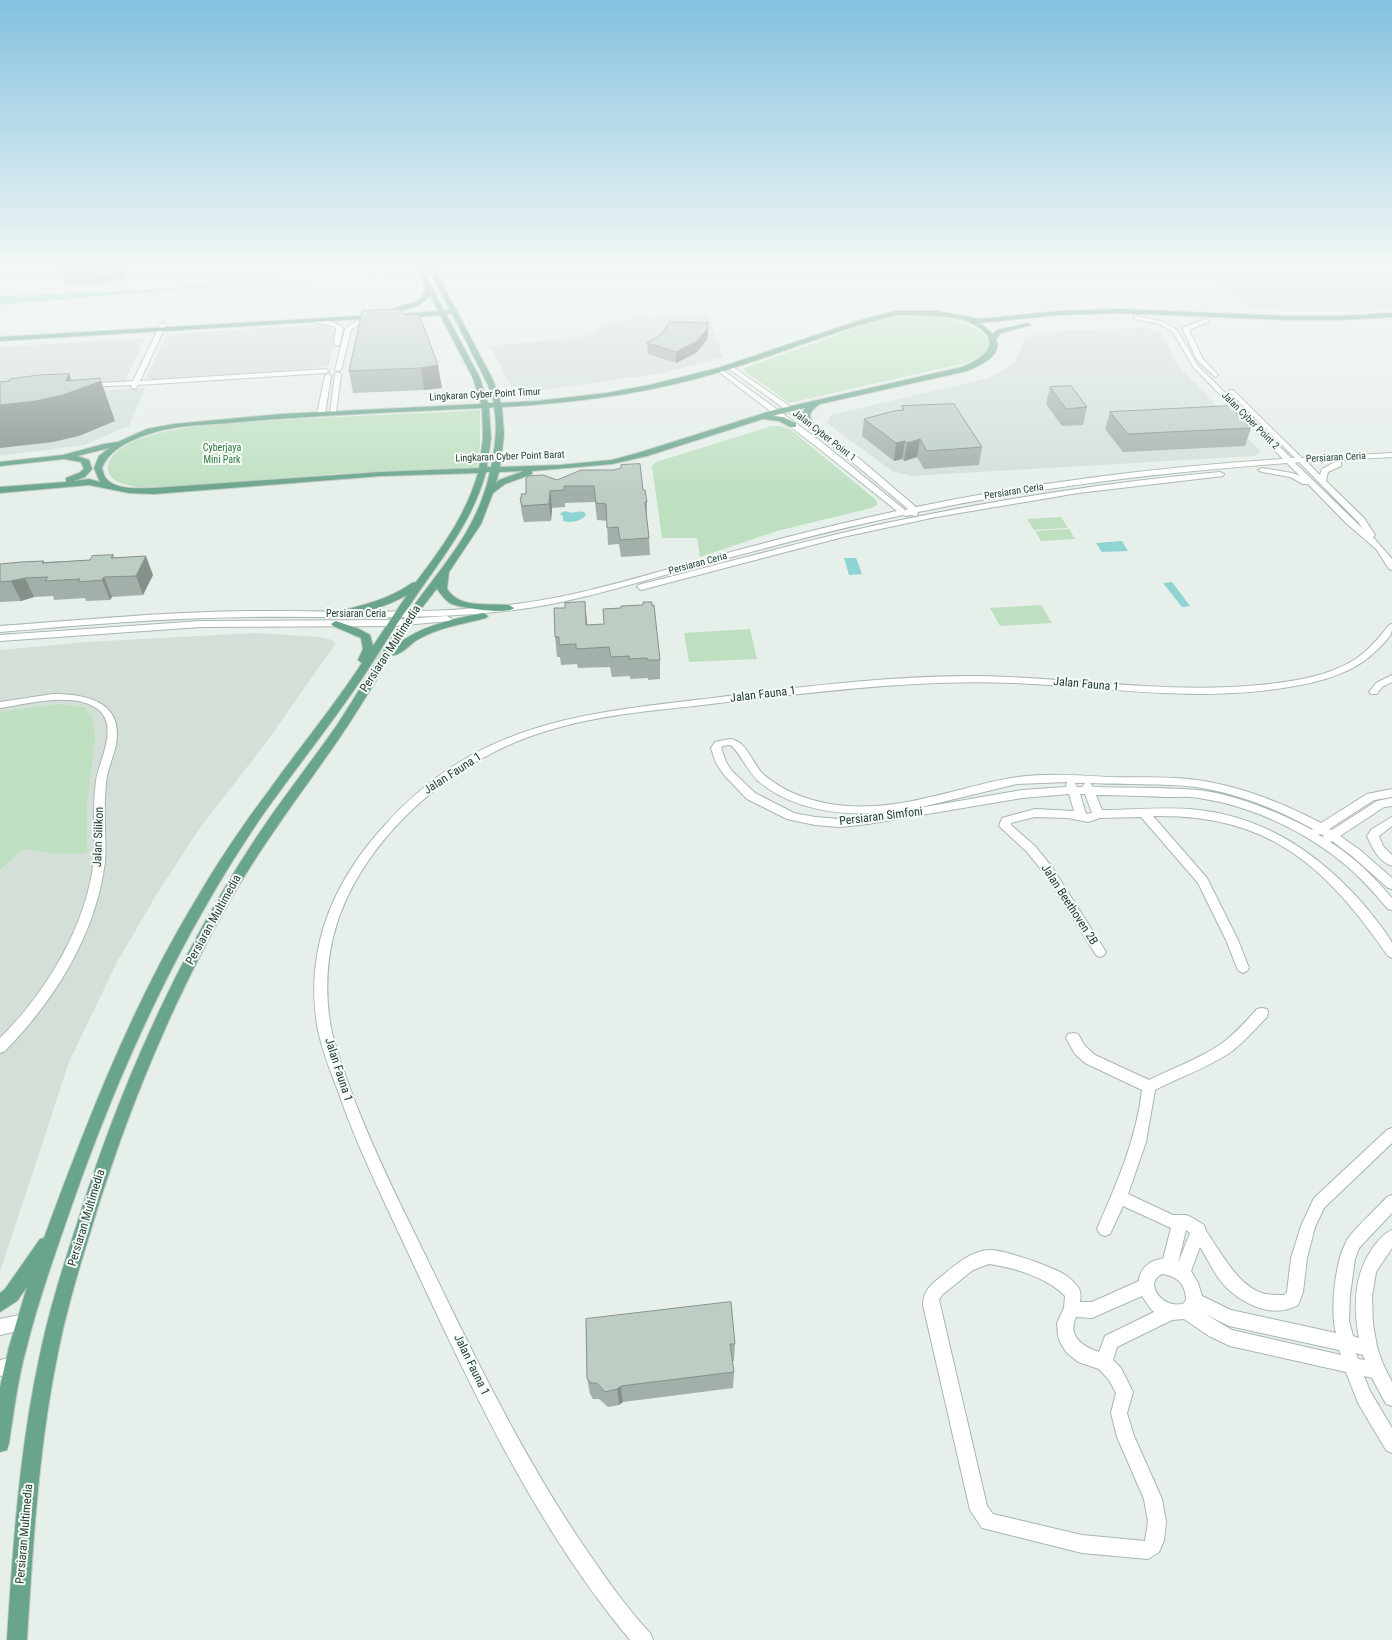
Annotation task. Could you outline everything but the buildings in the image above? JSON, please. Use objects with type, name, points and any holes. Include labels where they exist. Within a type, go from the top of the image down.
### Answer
[{"type":"main road","name":"Persiaran Multimedia","points":[[0,1443],[7,1366],[24,1322],[77,1166],[101,1106],[144,1010],[184,934],[233,849],[348,690],[395,619],[451,540],[473,500],[483,469],[487,431],[485,407],[480,388],[457,343]]},
{"type":"main road","name":"Persiaran Multimedia","points":[[17,1640],[25,1520],[31,1466],[47,1362],[57,1318],[88,1211],[122,1113],[161,1022],[223,901],[257,846],[341,727],[411,617],[472,533],[483,510],[490,492],[495,469],[499,436],[498,406],[493,388],[470,343]]},
{"type":"main road","name":"Lingkaran Cyber Point Timur","points":[[0,464],[63,457],[104,446],[119,444],[134,436],[161,428],[275,416],[485,407],[537,403],[630,391],[720,370],[800,343]]},
{"type":"main road","name":"Lingkaran Cyber Point Barat","points":[[0,490],[89,482],[129,490],[154,491],[312,478],[436,471],[560,467],[599,463],[644,454],[789,408],[964,369],[981,361],[992,352],[994,347],[993,343]]},
{"type":"main road","points":[[440,408],[468,402],[474,398],[480,388]]},
{"type":"main road","points":[[493,388],[500,395],[511,400],[537,403]]},
{"type":"main road","points":[[814,428],[808,421],[806,414],[808,409],[819,401]]},
{"type":"main road","points":[[754,419],[775,419],[793,425]]},
{"type":"main road","points":[[112,486],[102,479],[98,468],[106,453],[119,444]]},
{"type":"main road","points":[[36,486],[66,481],[82,475],[88,469],[88,463],[85,461],[63,457]]},
{"type":"main road","points":[[490,492],[502,482],[520,474],[560,467]]},
{"type":"main road","points":[[436,471],[463,476],[471,484],[467,503],[451,540]]},
{"type":"main road","points":[[337,619],[396,598],[419,582],[431,569]]},
{"type":"main road","points":[[445,572],[442,589],[449,599],[477,606],[509,608]]},
{"type":"main road","points":[[370,681],[393,654],[409,639],[428,630],[462,620],[483,616]]},
{"type":"main road","points":[[337,619],[363,635],[368,643],[368,649],[362,664],[348,690]]},
{"type":"main road","points":[[0,1303],[11,1295],[54,1233]]},
{"type":"street","points":[[132,385],[151,343]]},
{"type":"street","points":[[333,413],[339,343]]},
{"type":"street","points":[[336,371],[344,343]]},
{"type":"street","name":"Jalan Cyber Point 2","points":[[1180,343],[1188,358],[1196,367],[1274,444],[1289,461],[1298,464]]},
{"type":"street","name":"Jalan Cyber Point 2","points":[[1192,343],[1200,360],[1287,446],[1298,464]]},
{"type":"street","name":"Jalan Cyber Point 1","points":[[730,367],[789,408],[858,462],[914,512]]},
{"type":"street","name":"Jalan Cyber Point 1","points":[[720,370],[861,477],[903,512]]},
{"type":"street","points":[[80,388],[233,378],[326,374],[336,371]]},
{"type":"street","points":[[321,414],[326,374]]},
{"type":"street","points":[[1252,464],[1270,458],[1274,455],[1274,444]]},
{"type":"street","points":[[1287,446],[1303,454],[1326,458]]},
{"type":"street","name":"Persiaran Ceria","points":[[411,617],[483,616],[578,603],[858,532],[973,508],[1092,488],[1262,470],[1326,458],[1392,455]]},
{"type":"street","name":"Persiaran Ceria","points":[[0,638],[201,624],[337,619],[395,619],[509,608],[571,598],[785,540],[866,520],[903,512],[914,512],[956,502],[1056,485],[1137,474],[1289,461]]},
{"type":"street","name":"Persiaran Ceria","points":[[1298,464],[1307,467],[1392,462]]},
{"type":"street","points":[[1298,464],[1319,484]]},
{"type":"street","points":[[1319,484],[1325,472],[1338,464]]},
{"type":"street","points":[[1307,467],[1319,484],[1358,530],[1373,540],[1382,550],[1392,567]]},
{"type":"street","points":[[1262,470],[1292,475],[1319,484]]},
{"type":"street","points":[[894,494],[917,502],[956,502]]},
{"type":"street","points":[[866,520],[889,508],[890,506],[887,500]]},
{"type":"street","points":[[858,532],[864,526],[914,512],[958,507],[973,508]]},
{"type":"street","name":"Persiaran Ceria","points":[[0,629],[222,614],[337,619]]},
{"type":"street","name":"Jalan Fauna 1","points":[[643,1640],[595,1579],[536,1490],[483,1390],[364,1143],[331,1056],[323,1020],[321,987],[324,958],[329,930],[338,902],[349,879],[364,858],[385,831],[411,803],[435,783],[503,744],[549,727],[629,711],[836,686],[920,680],[1027,680],[1189,692],[1264,688],[1301,683],[1329,675],[1357,662],[1374,648],[1392,627]]},
{"type":"street","points":[[1374,692],[1379,685],[1392,678]]},
{"type":"street","name":"Jalan Silikon","points":[[0,705],[46,699],[81,698],[92,702],[103,709],[111,724],[112,736],[110,751],[102,780],[99,826],[101,845],[98,869],[86,915],[59,972],[48,989],[16,1032],[0,1047]]},
{"type":"street","name":"Persiaran Simfoni","points":[[1392,885],[1374,868],[1321,828],[1277,805],[1255,797],[1210,786],[1187,783],[1024,780],[940,799],[870,810],[843,809],[806,801],[785,793],[764,780],[745,758],[741,746],[737,743],[726,742],[719,744],[716,748],[717,754],[724,768],[737,784],[751,796],[791,816],[840,824],[1022,794],[1088,791],[1198,794],[1218,798],[1272,815],[1296,826],[1323,842],[1347,860],[1383,894],[1392,906]]},
{"type":"street","points":[[1069,780],[1081,816],[1088,818],[1094,817],[1098,814],[1186,812],[1220,817],[1239,822],[1281,839],[1310,857],[1352,897],[1366,914],[1392,953]]},
{"type":"street","points":[[1085,780],[1098,814]]},
{"type":"street","points":[[1311,835],[1371,797],[1392,793]]},
{"type":"street","points":[[806,801],[824,808],[827,813],[824,818],[815,821]]},
{"type":"street","points":[[1323,842],[1381,804],[1392,802]]},
{"type":"street","points":[[1143,812],[1203,880],[1243,968]]},
{"type":"street","name":"Jalan Beethoven 2B","points":[[1081,816],[1035,813],[1006,821],[1005,826],[1031,849],[1048,870],[1100,952]]},
{"type":"street","points":[[1392,821],[1376,832],[1373,836],[1378,848],[1392,862]]},
{"type":"street","points":[[1149,1087],[1206,1060],[1223,1050],[1262,1013]]},
{"type":"street","points":[[1073,1038],[1080,1050],[1090,1059],[1149,1087]]},
{"type":"street","points":[[1105,1229],[1120,1198],[1141,1132],[1147,1106],[1149,1087]]},
{"type":"street","points":[[1120,1198],[1166,1219],[1186,1222],[1197,1229],[1212,1254],[1235,1285],[1254,1298],[1266,1302],[1285,1303],[1292,1299],[1295,1292],[1299,1258],[1308,1226],[1319,1203],[1392,1134]]},
{"type":"street","points":[[1392,1202],[1354,1243],[1347,1258],[1342,1295],[1342,1315],[1345,1343],[1351,1365],[1364,1397],[1392,1444]]},
{"type":"street","points":[[1175,1270],[1180,1222]]},
{"type":"street","points":[[1175,1270],[1197,1229]]},
{"type":"street","points":[[1392,1237],[1377,1255],[1367,1274],[1364,1298],[1369,1348],[1376,1371],[1392,1398]]},
{"type":"street","points":[[989,1257],[1011,1260],[1061,1281],[1073,1293],[1072,1309],[1065,1323],[1066,1336],[1072,1346],[1084,1356],[1104,1362],[1115,1374],[1126,1392],[1120,1413],[1126,1437],[1153,1499],[1157,1522],[1153,1546],[1148,1550],[1082,1544],[988,1522],[979,1510],[974,1494],[931,1305],[931,1298],[936,1290],[968,1264],[989,1257]]},
{"type":"street","points":[[1104,1362],[1111,1342],[1184,1308],[1194,1289],[1187,1278],[1175,1270],[1154,1268],[1146,1278],[1146,1286],[1152,1299],[1157,1305],[1184,1308],[1369,1348]]},
{"type":"street","points":[[1072,1309],[1092,1310],[1146,1286]]},
{"type":"street","points":[[1184,1308],[1215,1330],[1230,1338],[1376,1371]]},
{"type":"street","points":[[0,1326],[24,1322]]},
{"type":"shaded area","points":[[71,343],[143,343],[124,383],[0,391],[0,347]]},
{"type":"shaded area","points":[[163,343],[334,343],[329,366],[327,367],[153,380],[147,377]]},
{"type":"shaded area","points":[[524,343],[718,343],[723,357],[663,373],[527,392],[512,388],[490,346]]},
{"type":"shaded area","points":[[1023,343],[1166,343],[1177,365],[1261,452],[1254,456],[911,476],[892,471],[827,423],[831,415],[989,378],[1009,367],[1016,360]]},
{"type":"shaded area","points":[[145,388],[129,426],[84,445],[0,456],[0,397]]},
{"type":"shaded area","points":[[254,633],[319,637],[329,639],[336,643],[265,744],[199,829],[155,897],[116,964],[69,1062],[0,1272],[0,650],[87,642]]},
{"type":"green space","points":[[816,343],[989,343],[988,350],[980,356],[965,363],[789,403],[742,369]]},
{"type":"green space","name":"Cyberjaya Mini Park","points":[[480,410],[480,444],[477,467],[333,474],[153,488],[121,483],[112,478],[108,472],[110,460],[125,446],[147,436],[189,427],[295,419]]},
{"type":"green space","points":[[772,426],[780,426],[790,429],[875,499],[877,505],[871,508],[777,531],[700,557],[697,538],[662,538],[652,466],[656,462]]},
{"type":"green space","points":[[1061,517],[1068,528],[1034,530],[1027,519]]},
{"type":"green space","points":[[1069,529],[1075,539],[1041,541],[1035,531]]},
{"type":"green space","points":[[1041,605],[1052,623],[1000,626],[990,608]]},
{"type":"green space","points":[[750,629],[757,659],[689,662],[684,633]]},
{"type":"green space","points":[[59,704],[84,707],[93,719],[95,739],[87,805],[87,853],[60,854],[23,849],[0,870],[0,712]]},
{"type":"water","points":[[566,511],[570,513],[584,512],[586,515],[575,521],[563,521],[563,516],[560,515],[562,512]]},
{"type":"water","points":[[1122,541],[1128,551],[1102,552],[1096,543]]},
{"type":"water","points":[[844,558],[856,558],[862,574],[849,575]]},
{"type":"water","points":[[1172,582],[1190,606],[1182,607],[1163,583]]}]
